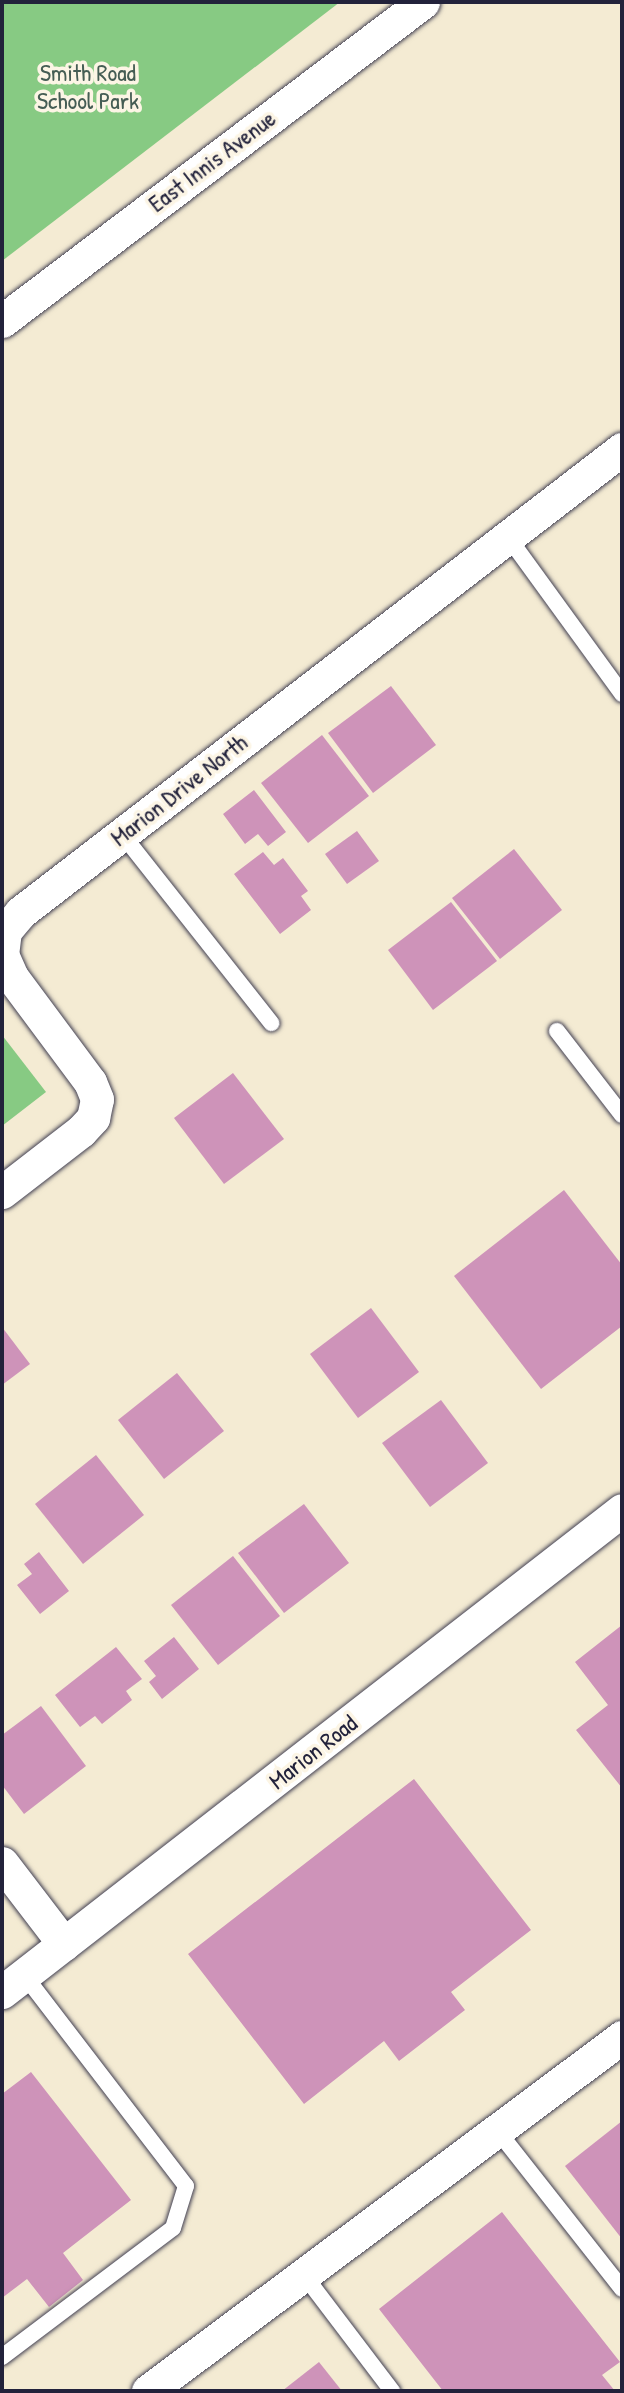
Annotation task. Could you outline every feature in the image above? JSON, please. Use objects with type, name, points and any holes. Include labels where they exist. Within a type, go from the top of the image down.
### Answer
[{"type":"street","name":"East Innis Avenue","points":[[2,320],[422,2]]},
{"type":"street","name":"Marion Drive North","points":[[2,1192],[81,1132],[93,1118],[97,1099],[90,1082],[12,977],[2,955],[5,931],[21,912],[622,449]]},
{"type":"street","name":"Marion Road","points":[[9,1981],[64,1944],[622,1510]]},
{"type":"street","points":[[2,1863],[64,1944]]},
{"type":"street","points":[[148,2391],[622,2037]]},
{"type":"lane","points":[[508,537],[622,694]]},
{"type":"lane","points":[[122,834],[271,1023]]},
{"type":"lane","points":[[556,1031],[622,1115]]},
{"type":"lane","points":[[2,2357],[173,2228],[186,2186],[9,1981]]},
{"type":"lane","points":[[497,2130],[622,2289]]},
{"type":"lane","points":[[304,2275],[392,2391]]},
{"type":"green space","name":"Smith Road School Park","points":[[2,2],[340,2],[2,261]]},
{"type":"green space","points":[[2,1035],[46,1092],[2,1126]]},
{"type":"building","points":[[391,686],[436,745],[373,793],[328,733]]},
{"type":"building","points":[[322,735],[369,796],[308,843],[261,783]]},
{"type":"building","points":[[254,790],[286,832],[268,846],[258,834],[245,844],[223,814]]},
{"type":"building","points":[[357,831],[379,861],[347,884],[325,854]]},
{"type":"building","points":[[514,849],[562,910],[500,959],[452,898]]},
{"type":"building","points":[[263,852],[274,865],[283,858],[308,891],[301,896],[311,910],[280,934],[234,874]]},
{"type":"building","points":[[451,902],[497,961],[433,1010],[388,950]]},
{"type":"building","points":[[233,1073],[284,1139],[224,1184],[174,1118]]},
{"type":"building","points":[[564,1190],[622,1265],[622,1326],[541,1389],[454,1276]]},
{"type":"building","points":[[371,1308],[419,1372],[358,1418],[310,1354]]},
{"type":"building","points":[[2,1327],[30,1364],[2,1385]]},
{"type":"building","points":[[177,1373],[224,1431],[164,1479],[118,1420]]},
{"type":"building","points":[[441,1400],[488,1463],[430,1507],[382,1443]]},
{"type":"building","points":[[96,1455],[144,1515],[83,1564],[35,1504]]},
{"type":"building","points":[[304,1504],[349,1563],[284,1613],[238,1553]]},
{"type":"building","points":[[39,1552],[69,1591],[40,1614],[17,1585],[32,1574],[24,1564]]},
{"type":"building","points":[[233,1556],[280,1616],[218,1665],[171,1605]]},
{"type":"building","points":[[622,1625],[622,1788],[576,1730],[608,1705],[575,1662]]},
{"type":"building","points":[[174,1637],[199,1669],[162,1699],[149,1682],[156,1676],[144,1661]]},
{"type":"building","points":[[116,1647],[142,1679],[126,1691],[132,1700],[102,1724],[95,1716],[80,1727],[55,1695]]},
{"type":"building","points":[[41,1706],[86,1766],[24,1814],[2,1785],[2,1735]]},
{"type":"building","points":[[414,1779],[531,1930],[451,1992],[465,2010],[399,2061],[384,2041],[304,2104],[188,1954]]},
{"type":"building","points":[[31,2072],[131,2200],[63,2253],[83,2280],[49,2307],[27,2279],[2,2298],[2,2094]]},
{"type":"building","points":[[622,2121],[622,2239],[565,2166]]},
{"type":"building","points":[[502,2212],[620,2362],[602,2375],[615,2391],[443,2391],[379,2309]]},
{"type":"building","points":[[319,2362],[342,2391],[282,2391]]}]
